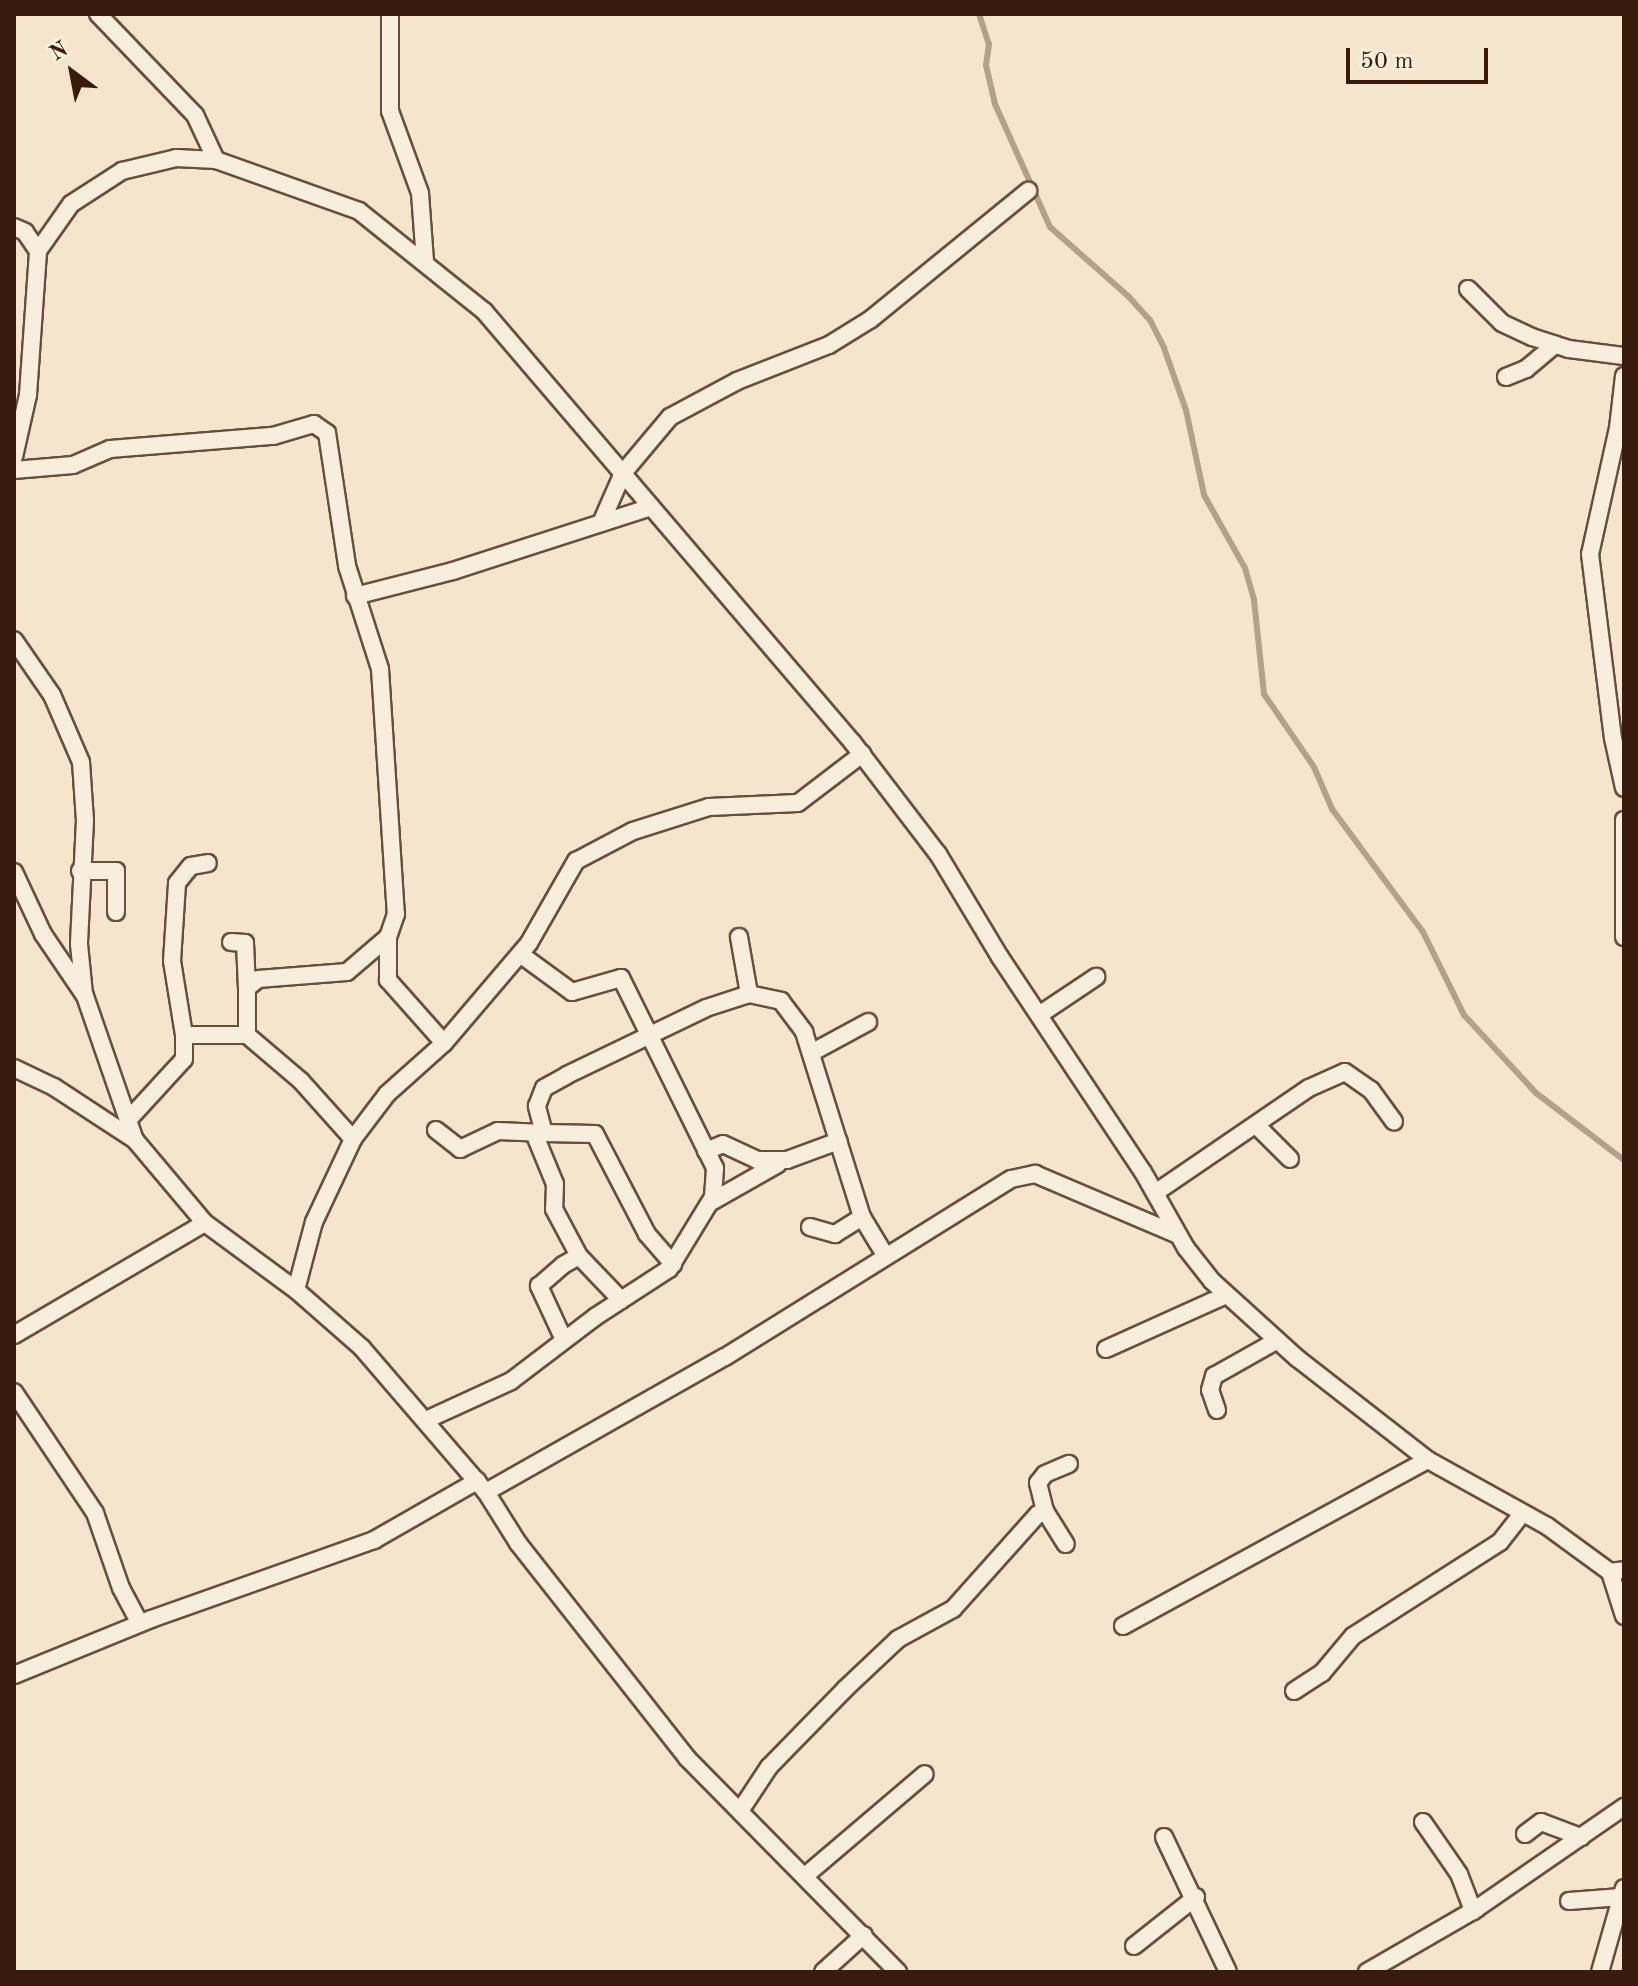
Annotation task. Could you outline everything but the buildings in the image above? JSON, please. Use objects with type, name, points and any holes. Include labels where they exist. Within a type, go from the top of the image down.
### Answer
[{"type":"street","points":[[98,14],[195,115],[216,160]]},
{"type":"street","points":[[390,14],[390,111],[420,193],[425,261]]},
{"type":"street","points":[[14,457],[28,395],[38,251],[71,204],[122,171],[176,158],[216,160],[359,211],[484,311],[862,754],[938,854],[1155,1193],[1178,1235],[1226,1295],[1276,1341],[1428,1460],[1617,1571],[1624,1616]]},
{"type":"street","points":[[601,523],[623,473],[670,417],[737,381],[829,345],[871,319],[1028,191]]},
{"type":"street","points":[[14,227],[25,232],[38,251]]},
{"type":"street","points":[[1468,289],[1502,323],[1555,345],[1624,356]]},
{"type":"street","points":[[1506,377],[1526,369],[1555,345]]},
{"type":"street","points":[[1624,376],[1618,428],[1590,554],[1613,738],[1624,788]]},
{"type":"street","points":[[14,470],[73,465],[110,449],[273,436],[321,426],[327,433],[355,596],[380,669],[396,914],[388,937],[388,980],[444,1043]]},
{"type":"street","points":[[355,596],[453,571],[651,507]]},
{"type":"street","points":[[14,640],[74,736],[85,796],[80,871],[85,996]]},
{"type":"street","points":[[296,1290],[314,1222],[353,1139],[387,1094],[444,1043],[520,954],[550,914],[564,875],[602,845],[709,807],[798,803],[862,754]]},
{"type":"street","points":[[1624,820],[1624,937]]},
{"type":"street","points":[[129,1119],[184,1059],[184,1035],[172,961],[177,883],[191,866],[208,863]]},
{"type":"street","points":[[80,871],[116,871],[116,912]]},
{"type":"street","points":[[14,872],[43,934],[85,996],[135,1140]]},
{"type":"street","points":[[247,988],[258,979],[347,972],[388,937]]},
{"type":"street","points":[[739,937],[749,994]]},
{"type":"street","points":[[231,942],[245,943],[247,1035]]},
{"type":"street","points":[[426,1420],[511,1381],[673,1264],[711,1202],[715,1168],[621,978],[572,992],[520,954]]},
{"type":"street","points":[[1039,1015],[1096,977]]},
{"type":"street","points":[[621,1300],[579,1256],[554,1209],[555,1184],[539,1133],[537,1106],[544,1088],[650,1035],[749,994],[781,1001],[804,1032],[862,1217],[885,1255]]},
{"type":"street","points":[[811,1053],[868,1022]]},
{"type":"street","points":[[184,1035],[247,1035],[301,1081],[353,1139]]},
{"type":"street","points":[[14,1068],[54,1087],[135,1140],[205,1223],[296,1290],[362,1348],[481,1486],[518,1543],[687,1758],[898,1972]]},
{"type":"street","points":[[1155,1193],[1309,1088],[1345,1072],[1371,1090],[1394,1122]]},
{"type":"street","points":[[1256,1125],[1290,1159]]},
{"type":"street","points":[[436,1130],[460,1149],[498,1131],[595,1134],[647,1234],[673,1264]]},
{"type":"street","points":[[711,1202],[754,1174],[839,1141]]},
{"type":"street","points":[[706,1151],[723,1144],[757,1160],[787,1160]]},
{"type":"street","points":[[14,1675],[140,1623],[374,1540],[737,1350],[1011,1179],[1035,1174],[1178,1235]]},
{"type":"street","points":[[810,1227],[835,1234],[862,1217]]},
{"type":"street","points":[[14,1335],[205,1223]]},
{"type":"street","points":[[564,1340],[539,1286],[579,1256]]},
{"type":"street","points":[[1106,1349],[1226,1295]]},
{"type":"street","points":[[1217,1410],[1210,1390],[1214,1376],[1276,1341]]},
{"type":"street","points":[[14,1392],[95,1513],[121,1588],[140,1623]]},
{"type":"street","points":[[1123,1626],[1428,1460]]},
{"type":"street","points":[[1066,1544],[1045,1511],[1038,1483],[1045,1474],[1069,1464]]},
{"type":"street","points":[[740,1811],[769,1767],[845,1689],[898,1639],[953,1609],[1045,1511]]},
{"type":"street","points":[[1294,1691],[1322,1673],[1353,1636],[1500,1542],[1522,1514]]},
{"type":"street","points":[[805,1876],[925,1774]]},
{"type":"street","points":[[1367,1972],[1473,1911],[1624,1807]]},
{"type":"street","points":[[1423,1822],[1459,1874],[1473,1911]]},
{"type":"street","points":[[1525,1834],[1541,1822],[1581,1837]]},
{"type":"street","points":[[1164,1837],[1196,1897],[1228,1972]]},
{"type":"street","points":[[1569,1901],[1623,1892],[1600,1972]]},
{"type":"street","points":[[1134,1946],[1196,1897]]},
{"type":"street","points":[[823,1972],[864,1935]]},
{"type":"waterway","points":[[979,14],[989,44],[986,65],[995,104],[1050,227],[1129,297],[1150,320],[1164,348],[1186,410],[1204,495],[1245,568],[1254,600],[1264,694],[1314,767],[1332,809],[1423,932],[1464,1015],[1536,1093],[1624,1160]]}]
